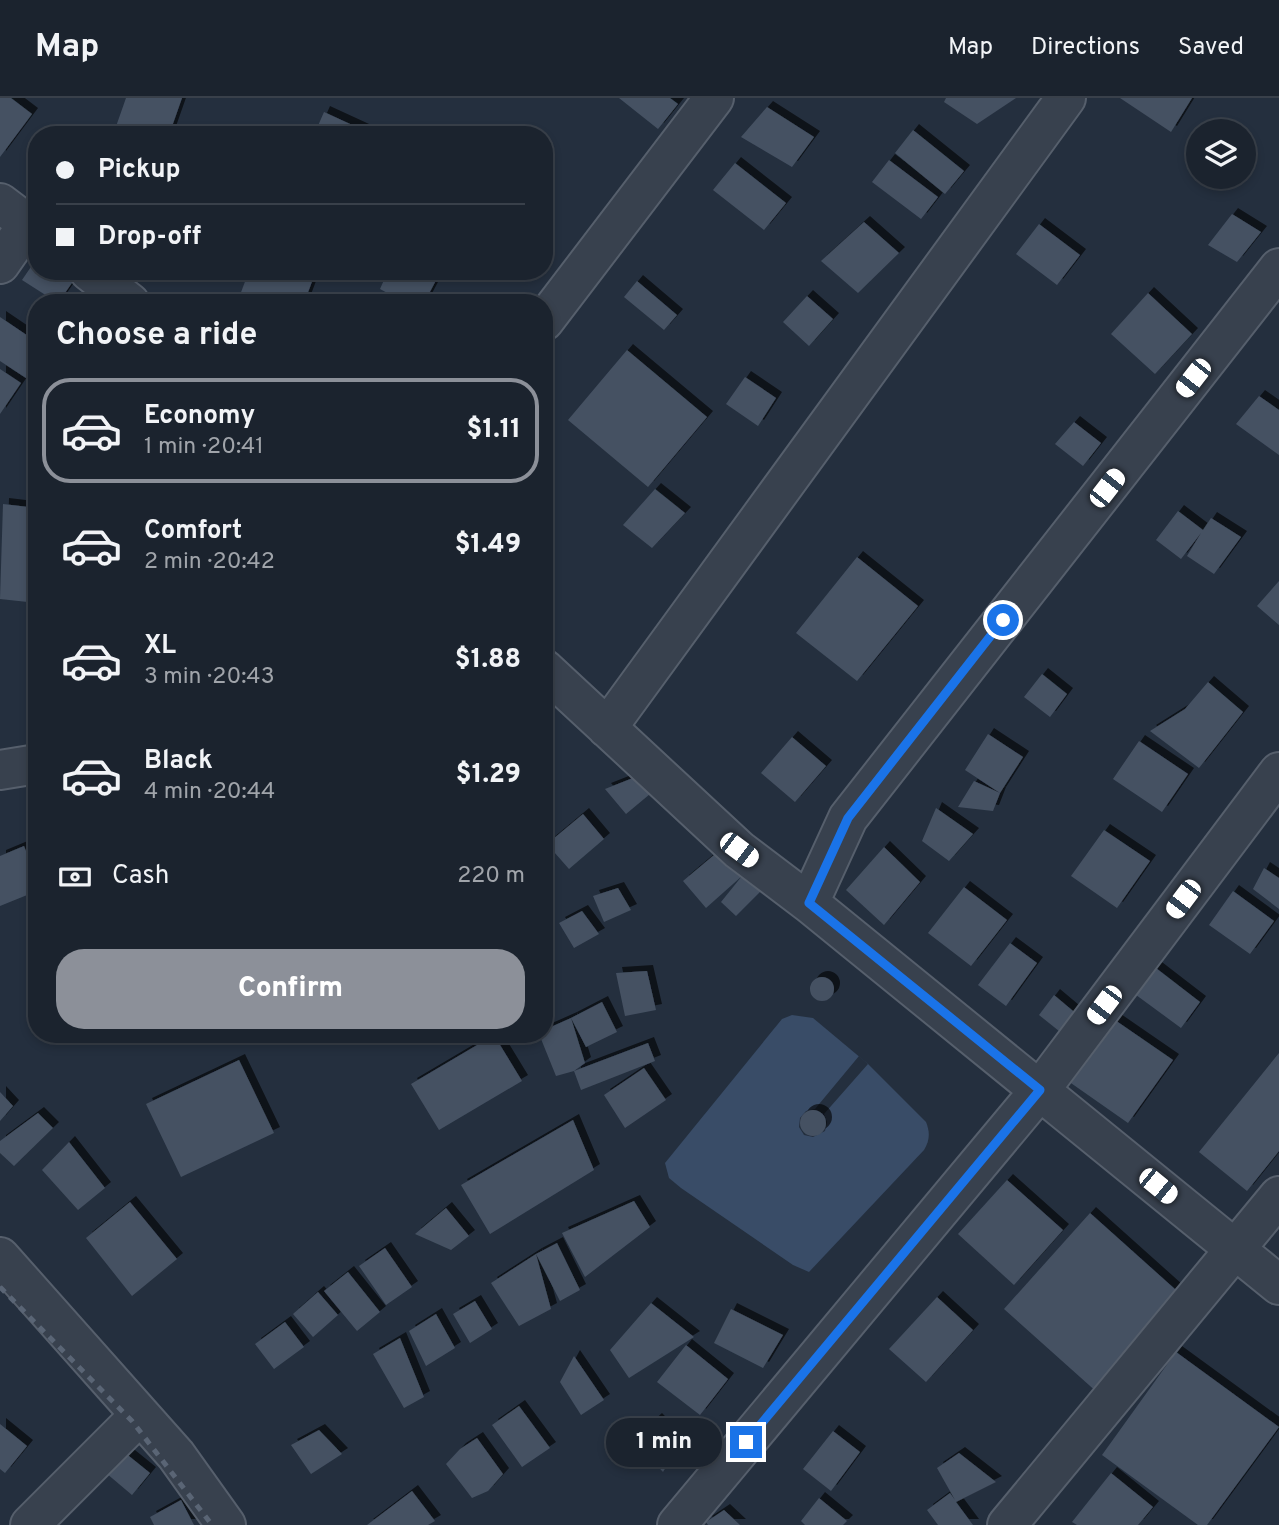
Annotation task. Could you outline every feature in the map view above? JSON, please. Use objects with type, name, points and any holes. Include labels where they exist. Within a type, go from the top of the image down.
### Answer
[{"type":"street","points":[[553,309],[714,98]]},
{"type":"street","points":[[607,728],[1066,98]]},
{"type":"street","points":[[0,264],[21,219]]},
{"type":"street","points":[[809,903],[848,818],[1279,268]]},
{"type":"street","points":[[101,280],[118,294]]},
{"type":"street","points":[[553,677],[739,850],[809,903],[1279,1285]]},
{"type":"street","points":[[0,770],[28,765]]},
{"type":"street","points":[[677,1525],[1040,1090],[1279,772]]},
{"type":"street","points":[[1007,1525],[1279,1196]]},
{"type":"street","points":[[0,1257],[176,1455],[226,1525]]},
{"type":"street","points":[[30,1525],[140,1415]]},
{"type":"water","points":[[792,1015],[813,1018],[868,1064],[926,1122],[929,1133],[924,1150],[809,1272],[793,1265],[681,1188],[669,1178],[665,1163],[782,1019]]},
{"type":"pier","points":[[859,1056],[868,1064],[824,1114],[827,1122],[825,1131],[813,1137],[804,1135],[799,1127],[800,1118],[806,1111],[815,1109]]},
{"type":"building","points":[[0,98],[11,98],[32,114],[0,157]]},
{"type":"building","points":[[126,98],[182,98],[172,126],[116,126]]},
{"type":"building","points":[[619,98],[670,98],[678,104],[658,129]]},
{"type":"building","points":[[946,98],[1016,98],[977,124],[944,102]]},
{"type":"building","points":[[1120,98],[1192,98],[1171,132]]},
{"type":"building","points":[[767,107],[814,137],[792,167],[741,137]]},
{"type":"building","points":[[324,112],[354,126],[318,126]]},
{"type":"building","points":[[913,130],[964,171],[945,194],[895,153]]},
{"type":"building","points":[[889,160],[938,197],[921,219],[872,182]]},
{"type":"building","points":[[735,163],[786,203],[764,230],[713,190]]},
{"type":"building","points":[[1232,214],[1261,232],[1237,262],[1208,245]]},
{"type":"building","points":[[864,222],[899,253],[858,293],[821,261]]},
{"type":"building","points":[[1039,224],[1080,255],[1057,285],[1016,254]]},
{"type":"building","points":[[28,271],[28,280],[74,280],[64,294],[44,294],[22,280]]},
{"type":"building","points":[[246,280],[313,280],[307,294],[240,294]]},
{"type":"building","points":[[384,280],[436,280],[429,294],[389,294],[380,289]]},
{"type":"building","points":[[637,281],[677,315],[664,330],[624,297]]},
{"type":"building","points":[[1148,293],[1192,334],[1155,374],[1111,334]]},
{"type":"building","points":[[807,296],[833,319],[809,346],[783,322]]},
{"type":"building","points":[[0,317],[28,336],[28,379],[0,361]]},
{"type":"building","points":[[627,350],[707,417],[648,487],[568,420]]},
{"type":"building","points":[[0,369],[21,383],[0,414]]},
{"type":"building","points":[[745,377],[776,398],[758,426],[726,404]]},
{"type":"building","points":[[1259,396],[1279,410],[1279,455],[1236,424]]},
{"type":"building","points":[[1074,422],[1101,443],[1083,466],[1055,444]]},
{"type":"building","points":[[655,489],[685,513],[652,548],[623,525]]},
{"type":"building","points":[[3,504],[28,507],[28,602],[0,599]]},
{"type":"building","points":[[1178,511],[1203,530],[1211,518],[1241,537],[1214,574],[1187,556],[1201,533],[1181,559],[1156,540]]},
{"type":"building","points":[[857,557],[918,606],[857,681],[796,633]]},
{"type":"building","points":[[1279,581],[1279,625],[1257,606]]},
{"type":"building","points":[[1042,674],[1067,694],[1050,717],[1024,697]]},
{"type":"building","points":[[1208,682],[1243,712],[1199,768],[1150,731],[1185,709]]},
{"type":"building","points":[[988,734],[1023,757],[1000,793],[965,770]]},
{"type":"building","points":[[792,737],[826,766],[795,802],[761,773]]},
{"type":"building","points":[[1139,741],[1188,774],[1162,812],[1113,779]]},
{"type":"building","points":[[643,774],[656,789],[626,814],[605,789]]},
{"type":"building","points":[[974,781],[1000,793],[993,811],[958,807]]},
{"type":"building","points":[[936,808],[973,834],[949,861],[922,841]]},
{"type":"building","points":[[583,814],[604,839],[569,869],[553,851],[553,839]]},
{"type":"building","points":[[1104,830],[1150,861],[1117,908],[1071,876]]},
{"type":"building","points":[[24,846],[28,856],[28,895],[0,906],[0,856]]},
{"type":"building","points":[[884,847],[920,882],[884,925],[846,890]]},
{"type":"building","points":[[720,850],[742,876],[706,908],[683,881]]},
{"type":"building","points":[[1264,868],[1279,878],[1279,909],[1253,889]]},
{"type":"building","points":[[742,876],[761,891],[736,916],[721,902]]},
{"type":"building","points":[[964,887],[1007,920],[971,966],[928,933]]},
{"type":"building","points":[[618,888],[631,910],[604,922],[593,896]]},
{"type":"building","points":[[1233,891],[1274,921],[1250,954],[1209,925]]},
{"type":"building","points":[[582,911],[599,934],[574,948],[559,923]]},
{"type":"building","points":[[1010,943],[1037,963],[1006,1006],[978,985]]},
{"type":"building","points":[[1152,965],[1200,1002],[1181,1028],[1132,992]]},
{"type":"building","points":[[647,971],[656,1010],[625,1016],[616,973]]},
{"type":"building","points":[[822,977],[831,980],[834,989],[831,998],[822,1001],[813,998],[810,989],[813,980]]},
{"type":"building","points":[[1054,995],[1079,1016],[1064,1035],[1039,1015]]},
{"type":"building","points":[[602,1002],[617,1032],[586,1047],[571,1018]]},
{"type":"building","points":[[571,1018],[585,1063],[574,1071],[556,1076],[543,1043],[553,1043],[553,1026]]},
{"type":"building","points":[[1112,1018],[1173,1060],[1128,1123],[1068,1081]]},
{"type":"building","points":[[480,1043],[499,1043],[522,1081],[439,1130],[411,1084]]},
{"type":"building","points":[[648,1043],[655,1061],[581,1090],[574,1071]]},
{"type":"building","points":[[1279,1053],[1279,1151],[1247,1191],[1199,1152]]},
{"type":"building","points":[[239,1060],[274,1133],[181,1177],[146,1104]]},
{"type":"building","points":[[644,1068],[666,1100],[625,1128],[604,1095]]},
{"type":"building","points":[[0,1092],[13,1106],[0,1121]]},
{"type":"building","points":[[813,1110],[822,1114],[826,1123],[822,1132],[813,1136],[804,1132],[800,1123],[804,1114]]},
{"type":"building","points":[[38,1113],[53,1128],[14,1166],[0,1153],[0,1141]]},
{"type":"building","points":[[573,1120],[594,1170],[490,1234],[461,1185]]},
{"type":"building","points":[[69,1142],[105,1188],[78,1210],[42,1170]]},
{"type":"building","points":[[1007,1180],[1063,1230],[1014,1285],[958,1234]]},
{"type":"building","points":[[634,1201],[650,1227],[585,1277],[562,1233]]},
{"type":"building","points":[[130,1202],[177,1259],[132,1296],[86,1238]]},
{"type":"building","points":[[446,1208],[469,1236],[451,1250],[415,1234]]},
{"type":"building","points":[[1090,1213],[1186,1299],[1099,1394],[1004,1309]]},
{"type":"building","points":[[557,1243],[580,1290],[560,1301],[536,1254]]},
{"type":"building","points":[[385,1248],[412,1287],[386,1305],[359,1266]]},
{"type":"building","points":[[536,1254],[551,1309],[519,1326],[491,1283]]},
{"type":"building","points":[[348,1272],[380,1312],[357,1331],[324,1291]]},
{"type":"building","points":[[318,1292],[338,1315],[313,1337],[293,1314]]},
{"type":"building","points":[[937,1297],[973,1330],[926,1382],[889,1349]]},
{"type":"building","points":[[475,1301],[492,1329],[470,1343],[453,1314]]},
{"type":"building","points":[[651,1303],[694,1337],[629,1378],[610,1350]]},
{"type":"building","points":[[731,1309],[783,1335],[763,1368],[714,1343]]},
{"type":"building","points":[[436,1314],[455,1348],[426,1366],[409,1331]]},
{"type":"building","points":[[285,1322],[304,1347],[274,1369],[255,1344]]},
{"type":"building","points":[[400,1338],[424,1397],[404,1408],[373,1354]]},
{"type":"building","points":[[686,1345],[728,1379],[700,1415],[657,1382]]},
{"type":"building","points":[[1176,1352],[1279,1427],[1207,1525],[1198,1525],[1102,1455]]},
{"type":"building","points":[[574,1356],[604,1400],[581,1415],[560,1382]]},
{"type":"building","points":[[519,1406],[550,1448],[522,1467],[492,1425]]},
{"type":"building","points":[[656,1419],[680,1444],[663,1472],[633,1440]]},
{"type":"building","points":[[0,1424],[27,1446],[5,1473],[0,1469]]},
{"type":"building","points":[[319,1430],[342,1454],[311,1474],[291,1445]]},
{"type":"building","points":[[833,1431],[860,1452],[831,1491],[803,1469]]},
{"type":"building","points":[[477,1438],[503,1474],[488,1491],[472,1498],[446,1464],[460,1449]]},
{"type":"building","points":[[124,1452],[150,1473],[132,1495],[106,1473]]},
{"type":"building","points":[[959,1453],[996,1482],[956,1502],[973,1525],[938,1525],[927,1510],[950,1493],[955,1500],[937,1468]]},
{"type":"building","points":[[1111,1473],[1153,1507],[1138,1525],[1077,1525],[1072,1522]]},
{"type":"building","points":[[412,1491],[435,1521],[428,1525],[367,1525]]},
{"type":"building","points":[[819,1498],[847,1521],[843,1525],[805,1525],[801,1521]]},
{"type":"building","points":[[181,1500],[194,1525],[154,1525],[150,1517]]},
{"type":"building","points":[[724,1510],[740,1525],[708,1525],[706,1522]]},
{"type":"railway","points":[[0,1287],[132,1421],[212,1525]]},
{"type":"route","points":[[746,1442],[1040,1090],[809,903],[848,818],[1003,620]]}]
